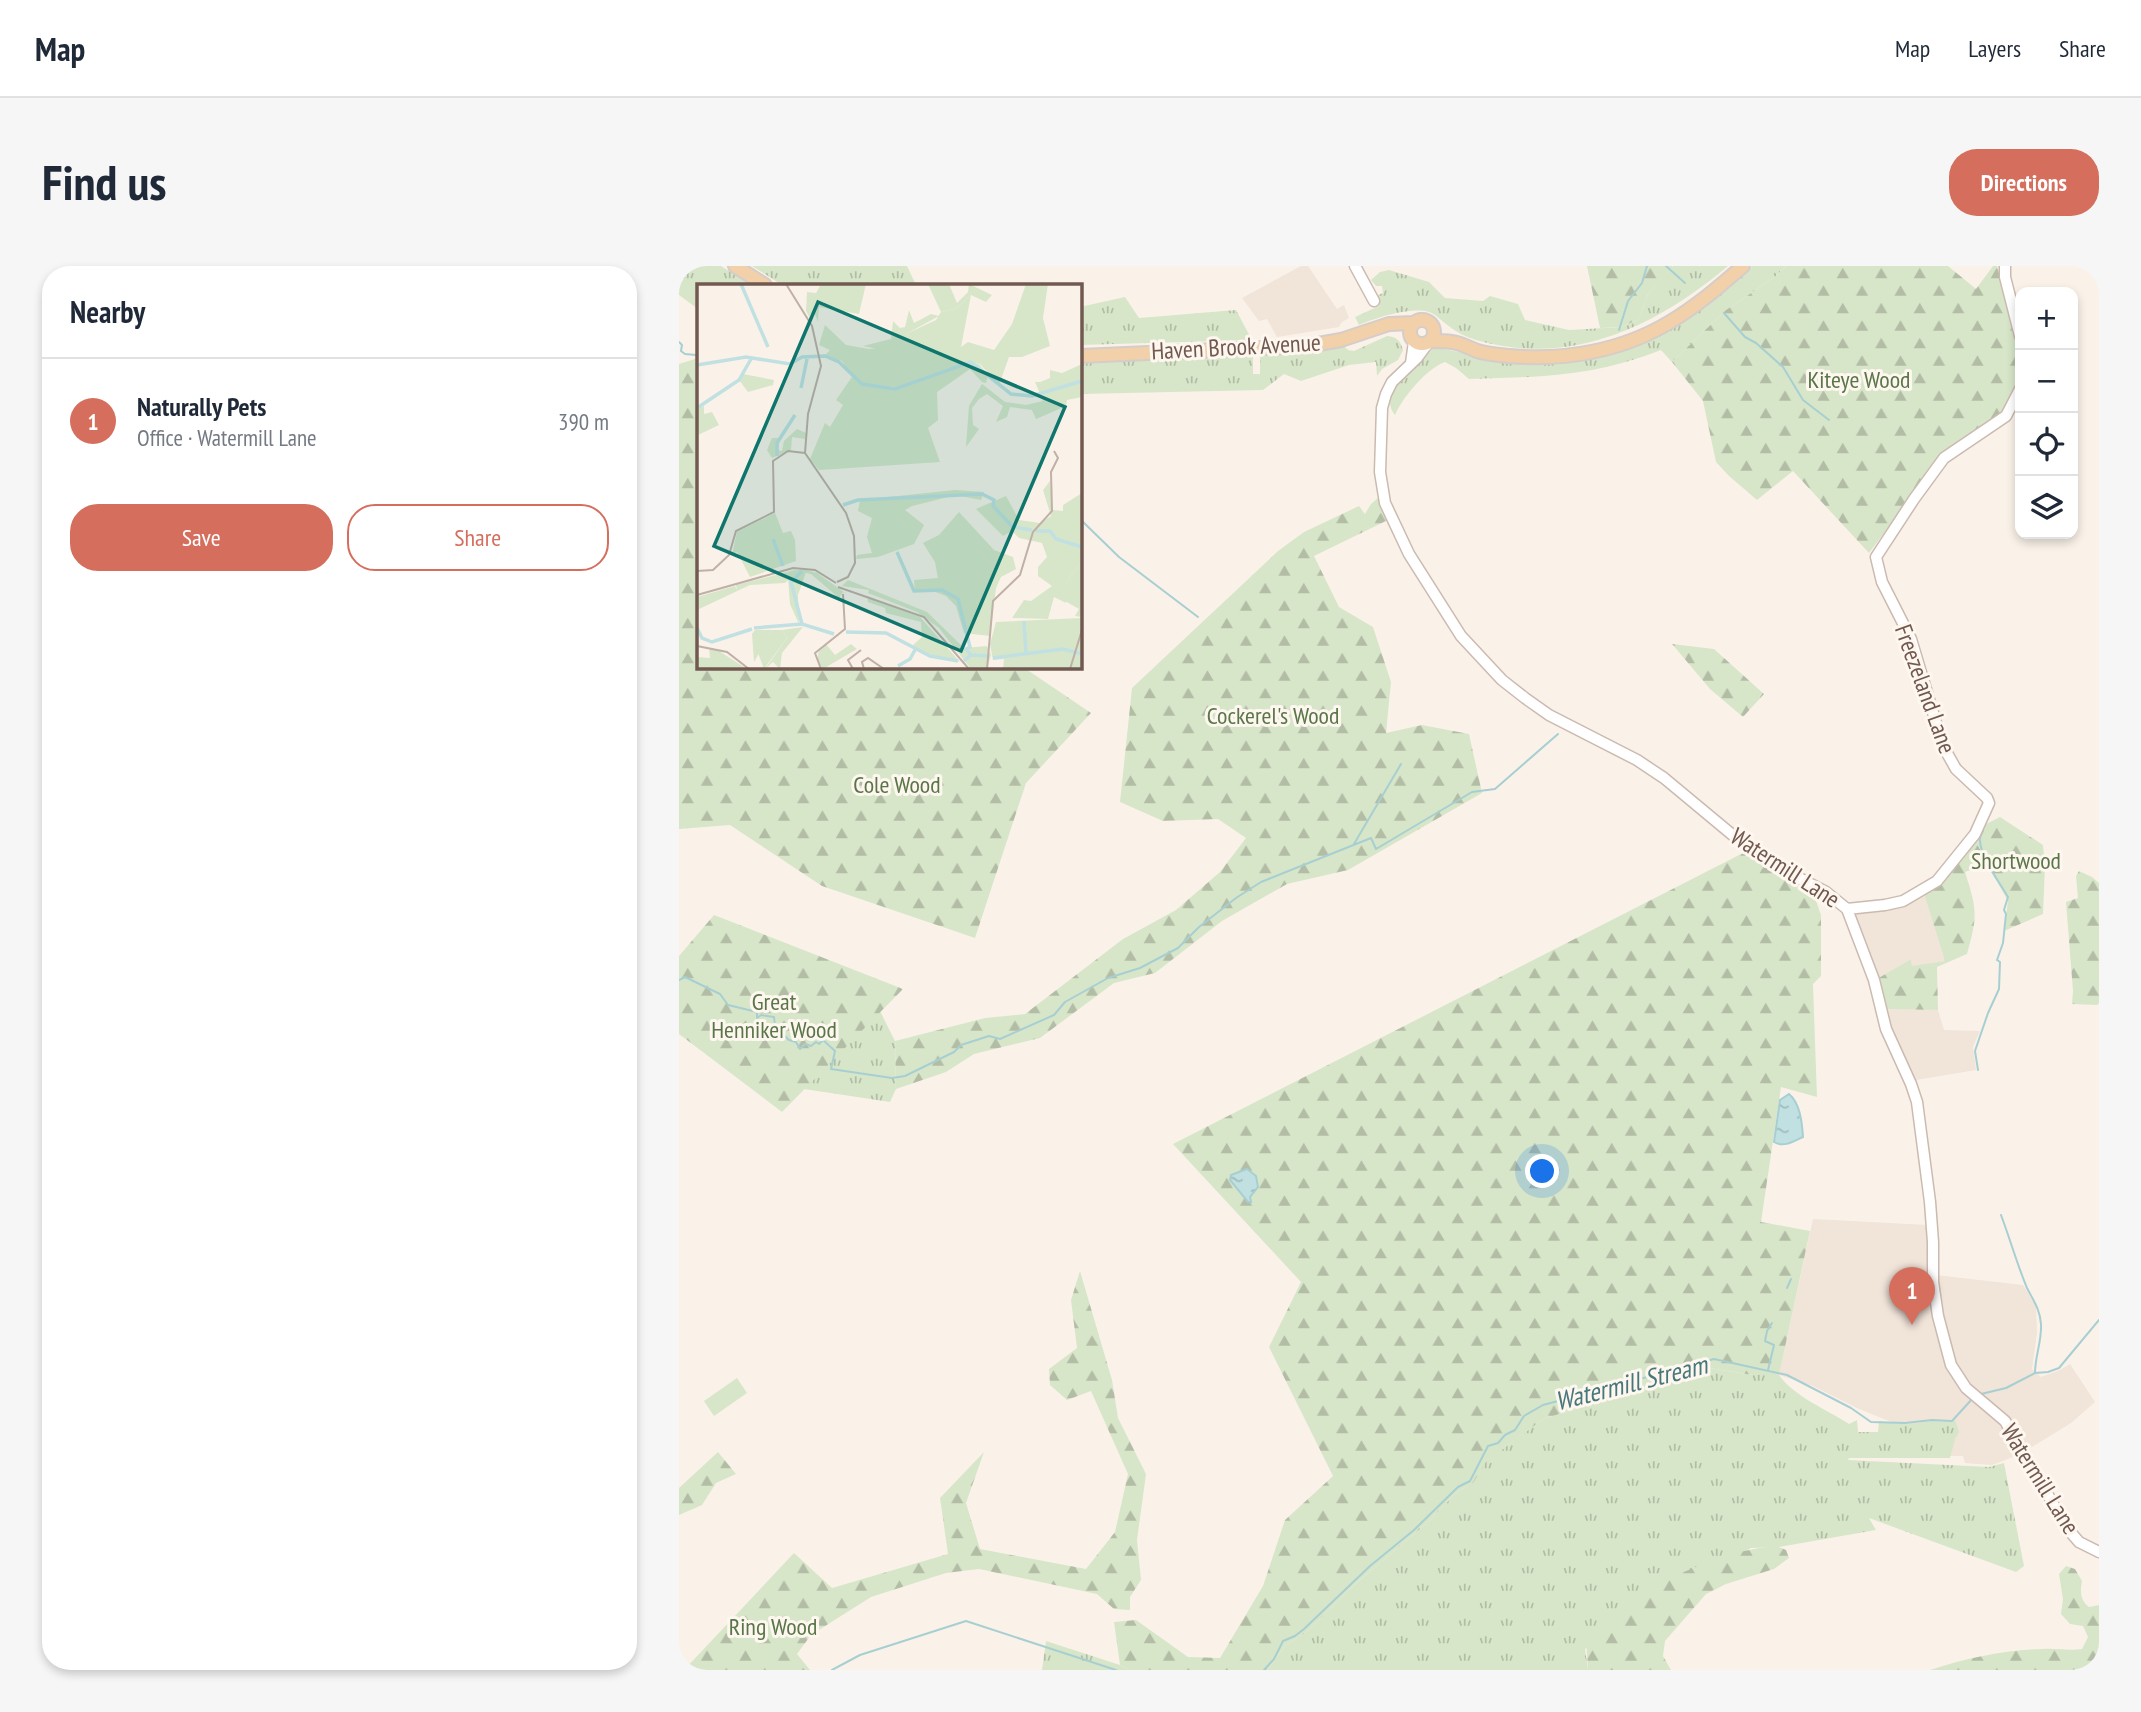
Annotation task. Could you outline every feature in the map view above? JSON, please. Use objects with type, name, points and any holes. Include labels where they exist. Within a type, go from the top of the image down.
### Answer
[{"type":"main road","points":[[735,266],[763,284]]},
{"type":"main road","name":"Haven Brook Avenue","points":[[1081,356],[1307,346],[1346,339],[1389,324],[1419,337],[1454,342],[1479,351],[1534,358],[1583,354],[1639,337],[1671,322],[1707,297],[1743,266]]},
{"type":"main road","name":"Haven Brook Avenue","points":[[1419,337],[1424,320],[1454,342]]},
{"type":"street","points":[[1355,266],[1375,294]]},
{"type":"street","points":[[2005,266],[2005,277],[2015,312]]},
{"type":"street","name":"Watermill Lane","points":[[1419,337],[1411,363],[1392,382],[1383,402],[1380,472],[1383,493],[1409,554],[1461,636],[1502,680],[1549,715],[1637,760],[1664,778],[1747,848],[1826,892],[1847,909],[1874,980],[1886,1029],[1917,1102],[1930,1202],[1933,1282],[1938,1316],[1951,1365],[1966,1388],[2005,1421],[2067,1528],[2079,1542],[2099,1552]]},
{"type":"street","name":"Freezeland Lane","points":[[1847,909],[1903,901],[1937,881],[1976,834],[1989,803],[1956,769],[1946,752],[1911,639],[1882,582],[1876,556],[1944,458],[2007,416],[2015,399]]},
{"type":"shaded area","points":[[1301,266],[1308,266],[1337,309],[1344,305],[1349,318],[1339,327],[1277,337],[1267,319],[1259,321],[1242,298]]},
{"type":"shaded area","points":[[1924,894],[1945,961],[1912,967],[1911,959],[1877,979],[1854,916],[1857,911]]},
{"type":"shaded area","points":[[1884,1009],[1938,1010],[1944,1030],[1980,1031],[1973,1047],[1976,1070],[1916,1080],[1889,1029]]},
{"type":"shaded area","points":[[1813,1219],[1928,1225],[1948,1366],[2002,1425],[2021,1454],[1992,1465],[1965,1463],[1963,1456],[1945,1456],[1904,1427],[1813,1386],[1779,1375]]},
{"type":"shaded area","points":[[1936,1275],[2023,1285],[2036,1306],[2037,1333],[2032,1369],[2041,1377],[2070,1364],[2095,1402],[2071,1423],[2027,1450],[2008,1415],[1974,1392],[1955,1364],[1941,1313]]},
{"type":"green space","points":[[679,266],[721,266],[749,284],[697,284],[697,308],[679,295]]},
{"type":"green space","points":[[752,266],[907,266],[916,284],[780,284]]},
{"type":"green space","points":[[1587,266],[1673,267],[1648,294],[1639,319],[1622,327],[1600,328]]},
{"type":"green space","points":[[1673,266],[1728,266],[1701,288],[1642,323],[1579,345],[1545,349],[1511,347],[1476,340],[1459,333],[1428,312],[1397,313],[1359,325],[1355,317],[1379,306],[1377,299],[1378,295],[1383,293],[1382,286],[1376,286],[1371,280],[1380,272],[1389,270],[1429,282],[1445,298],[1483,301],[1490,296],[1518,304],[1525,320],[1569,330],[1622,327],[1639,319],[1648,294]]},
{"type":"green space","points":[[1752,266],[1786,266],[1775,277],[1726,310],[1672,362],[1661,350],[1589,371],[1469,379],[1445,362],[1416,384],[1395,415],[1391,408],[1394,389],[1435,347],[1506,362],[1535,364],[1585,358],[1652,338],[1674,327],[1711,301]]},
{"type":"green space","name":"Kiteye Wood","points":[[1786,266],[1948,266],[1976,289],[1993,266],[1997,266],[2015,330],[2015,390],[2002,414],[1941,457],[1869,553],[1793,471],[1757,500],[1729,476],[1716,462],[1703,401],[1672,362],[1726,310],[1775,277]]},
{"type":"green space","points":[[1125,297],[1139,318],[1236,310],[1252,340],[1081,345],[1081,307]]},
{"type":"green space","points":[[1387,336],[1398,340],[1403,350],[1398,360],[1382,369],[1377,376],[1376,362],[1349,365],[1301,381],[1284,374],[1263,390],[1081,394],[1081,362],[1253,355],[1253,374],[1260,374],[1260,355],[1305,354],[1344,346],[1354,351]]},
{"type":"green space","name":"Cole Wood","points":[[697,358],[697,668],[1024,668],[1091,713],[1026,783],[975,938],[822,886],[730,825],[679,829],[679,364]]},
{"type":"green space","name":"Cockerel's Wood","points":[[1379,497],[1388,520],[1314,556],[1339,607],[1373,627],[1391,682],[1386,733],[1422,725],[1469,734],[1482,793],[1348,870],[1287,884],[1222,921],[1155,973],[1114,983],[1040,1038],[974,1054],[946,1072],[896,1089],[895,1041],[985,1018],[1025,1014],[1123,939],[1176,910],[1220,872],[1246,838],[1218,819],[1163,821],[1120,802],[1132,688],[1278,551],[1304,532],[1359,506],[1365,514]]},
{"type":"green space","points":[[1672,644],[1714,649],[1764,694],[1743,717],[1710,689]]},
{"type":"green space","name":"Shortwood","points":[[2000,817],[2043,845],[2043,914],[2004,931],[2008,901],[1987,864],[1965,872],[1974,904],[1973,930],[1967,954],[1937,967],[1938,1010],[1884,1009],[1877,979],[1911,959],[1912,966],[1945,961],[1924,894],[1984,825]]},
{"type":"green space","points":[[1747,851],[1812,889],[1821,915],[1821,976],[1813,984],[1817,1097],[1781,1087],[1761,1222],[1810,1231],[1779,1375],[1752,1375],[1710,1368],[1543,1419],[1486,1462],[1473,1483],[1456,1493],[1427,1523],[1353,1586],[1308,1631],[1286,1645],[1267,1670],[1129,1670],[1120,1665],[1114,1622],[1136,1620],[1188,1657],[1220,1658],[1263,1586],[1285,1520],[1333,1476],[1269,1347],[1301,1282],[1173,1144]]},
{"type":"green space","name":"Shortwood","points":[[2079,871],[2099,883],[2097,1005],[2072,1004],[2066,902],[2078,898],[2076,876]]},
{"type":"green space","name":"Great Henniker Wood","points":[[714,915],[903,989],[782,1112],[679,1034],[679,956]]},
{"type":"green space","points":[[880,1011],[895,1041],[896,1089],[890,1102],[804,1089]]},
{"type":"green space","name":"Ring Wood","points":[[1080,1271],[1112,1380],[1118,1418],[1146,1474],[1137,1540],[1141,1580],[1130,1597],[1130,1610],[1114,1609],[1097,1594],[979,1569],[946,1573],[871,1597],[811,1635],[797,1654],[810,1670],[684,1670],[794,1553],[832,1588],[948,1554],[940,1498],[984,1452],[966,1503],[980,1549],[1086,1569],[1115,1532],[1128,1474],[1091,1391],[1067,1400],[1050,1385],[1049,1369],[1077,1348],[1071,1300]]},
{"type":"green space","points":[[1710,1368],[1752,1375],[1779,1375],[1793,1390],[1849,1424],[1857,1420],[1858,1432],[1878,1432],[1879,1421],[1905,1424],[1955,1420],[1959,1432],[1950,1458],[1848,1460],[1989,1467],[2004,1463],[2024,1566],[2016,1572],[1869,1518],[1876,1530],[1779,1547],[1751,1548],[1585,1649],[1588,1670],[1267,1670],[1286,1645],[1308,1631],[1353,1586],[1427,1523],[1456,1493],[1473,1483],[1485,1462],[1543,1419]]},
{"type":"green space","points":[[737,1378],[747,1393],[714,1416],[704,1401]]},
{"type":"green space","points":[[718,1452],[736,1474],[716,1483],[702,1505],[679,1515],[679,1488]]},
{"type":"green space","points":[[1777,1546],[1786,1550],[1789,1558],[1774,1569],[1726,1584],[1706,1594],[1665,1641],[1663,1656],[1671,1670],[1588,1670],[1586,1639],[1632,1602],[1701,1565],[1739,1552]]},
{"type":"green space","points":[[2066,1566],[2075,1569],[2082,1581],[2081,1595],[2086,1604],[2089,1607],[2099,1605],[2099,1670],[1930,1670],[2000,1653],[2082,1649],[2088,1637],[2083,1626],[2070,1624],[2061,1614],[2063,1599],[2059,1574]]},
{"type":"green space","points":[[1046,1641],[1120,1665],[1129,1670],[1042,1670]]},
{"type":"water","points":[[1789,1094],[1798,1108],[1803,1137],[1778,1144],[1774,1142],[1780,1100]]},
{"type":"water","points":[[1247,1169],[1256,1176],[1258,1187],[1250,1197],[1251,1202],[1248,1202],[1230,1180],[1231,1175]]},
{"type":"waterway","points":[[1619,330],[1628,301],[1642,283],[1647,266]]},
{"type":"waterway","points":[[1666,266],[1685,283]]},
{"type":"waterway","points":[[1724,313],[1745,337],[1756,343],[1783,367],[1803,400],[1829,420]]},
{"type":"waterway","points":[[679,342],[682,345],[681,351],[697,358]]},
{"type":"waterway","points":[[1081,520],[1119,557],[1198,617]]},
{"type":"waterway","points":[[679,980],[685,977],[720,994],[728,1005],[757,1012],[757,1018],[761,1015],[774,1017],[775,1026],[789,1040],[796,1042],[800,1049],[805,1044],[811,1046],[823,1040],[835,1051],[831,1069],[892,1078],[905,1076],[954,1052],[961,1045],[989,1036],[1000,1039],[1054,1015],[1065,1002],[1108,978],[1140,968],[1178,948],[1199,927],[1261,882],[1371,838],[1376,849],[1472,792],[1495,789],[1558,734]]},
{"type":"waterway","points":[[1354,844],[1401,764]]},
{"type":"waterway","points":[[1978,1070],[1975,1051],[1999,989],[2000,962],[1997,960],[2003,943],[2006,914],[2004,910],[2008,897],[1981,848],[1980,836],[1983,831]]},
{"type":"waterway","points":[[2001,1215],[2040,1319],[2035,1373]]},
{"type":"waterway","points":[[1787,1288],[1791,1279]]},
{"type":"waterway","name":"Watermill Stream","points":[[1981,1394],[2006,1388],[2035,1373],[2059,1368],[2099,1320]]},
{"type":"waterway","points":[[1768,1370],[1774,1345],[1765,1341],[1772,1323]]},
{"type":"waterway","name":"Watermill Stream","points":[[1264,1670],[1274,1659],[1283,1641],[1304,1629],[1458,1487],[1470,1481],[1488,1446],[1498,1443],[1505,1435],[1515,1430],[1524,1416],[1543,1405],[1714,1359],[1787,1375],[1851,1408],[1871,1422],[1952,1421],[1973,1398]]},
{"type":"waterway","name":"Watermill Stream","points":[[832,1670],[860,1655],[966,1621],[1116,1670]]},
{"type":"place","name":"Naturally Pets","points":[[1912,1325]]}]
